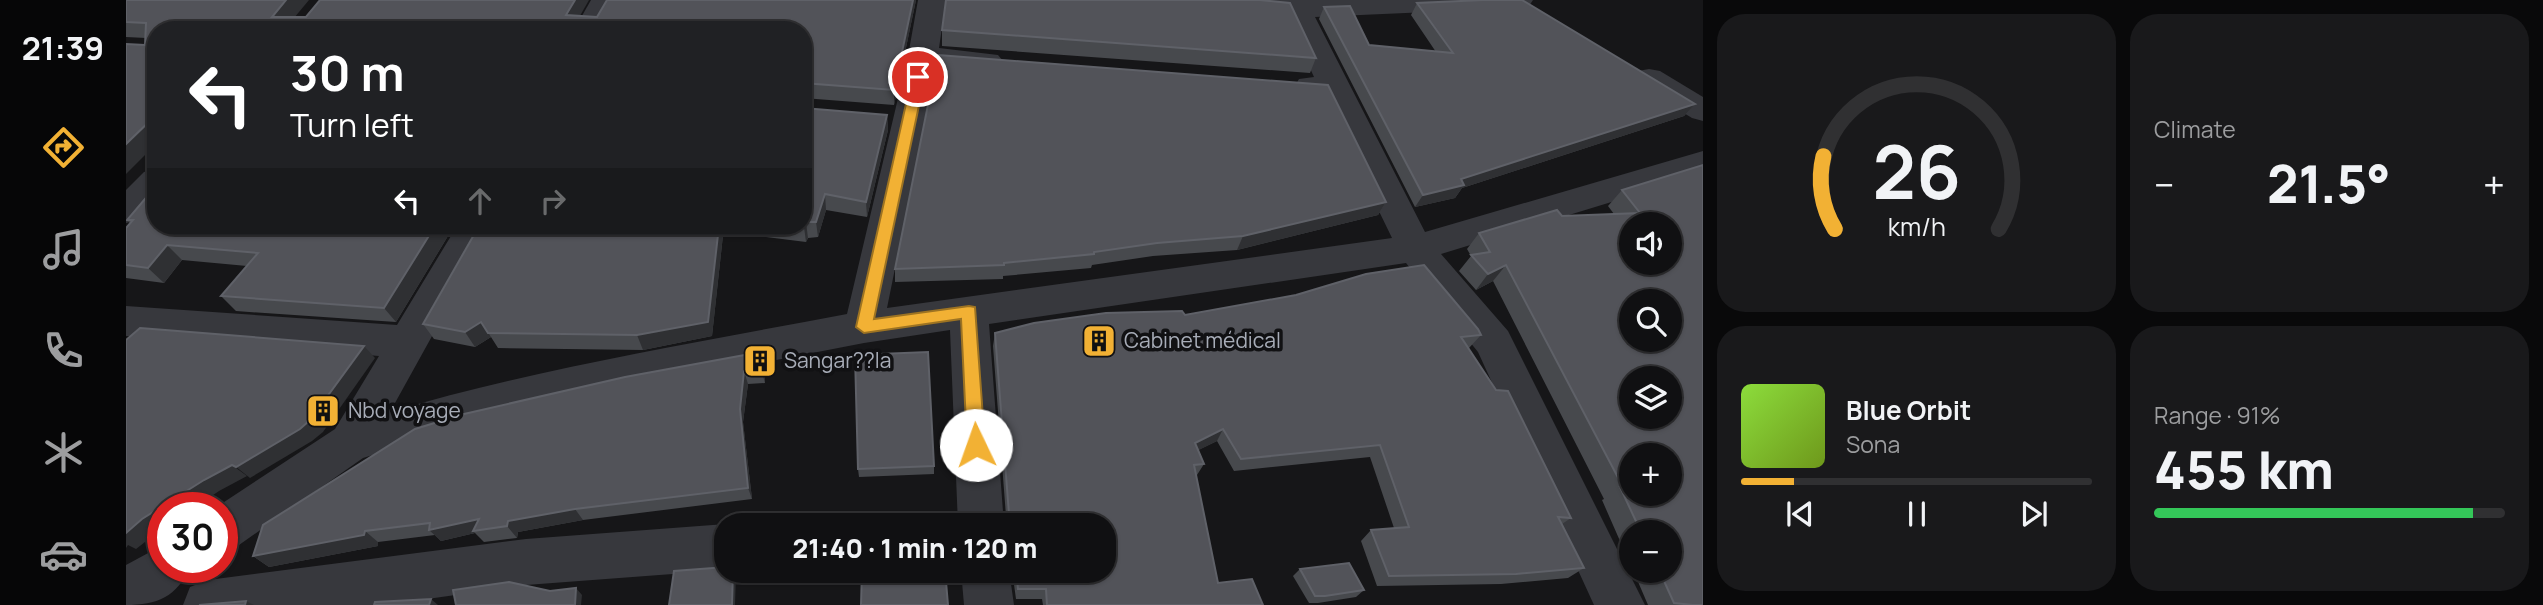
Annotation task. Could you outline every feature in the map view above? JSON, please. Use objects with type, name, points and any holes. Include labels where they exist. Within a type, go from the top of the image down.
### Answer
[{"type":"street","points":[[593,21],[605,0]]},
{"type":"street","points":[[864,327],[895,118],[923,56],[933,0]]},
{"type":"street","points":[[1206,0],[1297,9],[1526,5]]},
{"type":"street","points":[[1297,9],[1415,248],[1494,342],[1620,605]]},
{"type":"street","points":[[923,56],[1019,64]]},
{"type":"street","points":[[1622,62],[1703,111]]},
{"type":"street","points":[[1279,83],[1334,88]]},
{"type":"street","points":[[238,518],[350,443],[499,400],[631,371],[864,327],[1415,248],[1703,162]]},
{"type":"street","points":[[126,211],[147,189]]},
{"type":"street","points":[[350,443],[470,235]]},
{"type":"street","points":[[969,312],[980,513]]},
{"type":"street","points":[[126,321],[408,342]]},
{"type":"street","points":[[208,605],[526,562],[714,548]]},
{"type":"street","points":[[126,594],[147,580]]},
{"type":"street","points":[[986,583],[989,605]]},
{"type":"building","points":[[126,0],[286,0],[272,17],[306,17],[320,0],[575,0],[566,15],[597,17],[607,0],[913,0],[894,90],[812,84],[812,21],[147,21],[147,124],[126,144],[126,44],[145,45],[146,23],[126,22]]},
{"type":"building","points":[[946,0],[1260,0],[1290,3],[1316,58],[942,30]]},
{"type":"building","points":[[1522,0],[1695,104],[1461,179],[1464,185],[1423,195],[1324,7],[1350,6],[1369,45],[1453,53],[1417,3]]},
{"type":"building","points":[[938,55],[1328,85],[1386,202],[1243,236],[1157,243],[1004,265],[895,269]]},
{"type":"building","points":[[812,109],[887,115],[866,202],[825,194],[816,222],[812,222]]},
{"type":"building","points":[[1703,165],[1703,605],[1674,603],[1665,583],[1682,583],[1682,520],[1635,520],[1629,506],[1682,506],[1682,443],[1619,443],[1619,479],[1506,265],[1488,274],[1471,255],[1490,252],[1479,233],[1557,210],[1562,216],[1619,214],[1619,275],[1682,275],[1682,212],[1639,212],[1622,190]]},
{"type":"building","points":[[147,197],[147,235],[429,235],[384,308],[221,296],[258,253],[167,245],[148,268],[126,265],[126,228],[133,220],[127,220]]},
{"type":"building","points":[[474,235],[718,235],[708,322],[637,335],[488,333],[481,322],[465,332],[423,324]]},
{"type":"building","points":[[1424,265],[1478,329],[1481,335],[1461,337],[1496,390],[1508,391],[1571,518],[1558,517],[1584,568],[1516,574],[1389,576],[1371,530],[1409,527],[1380,445],[1241,459],[1223,429],[1195,443],[1204,464],[1194,465],[1218,583],[1252,579],[1263,605],[1047,605],[1046,589],[1018,589],[1017,583],[1116,583],[1116,513],[1009,513],[995,333],[1034,323],[1106,313],[1182,311],[1185,315],[1296,295],[1366,274]]},
{"type":"building","points":[[140,328],[364,346],[310,420],[300,429],[236,467],[232,465],[185,492],[147,492],[147,516],[126,533],[126,340]]},
{"type":"building","points":[[761,352],[761,369],[744,371],[740,409],[748,488],[575,509],[508,521],[507,526],[473,531],[479,519],[429,530],[430,523],[365,531],[364,535],[253,556],[263,525],[415,429],[464,414],[625,377]]},
{"type":"building","points":[[928,352],[934,466],[858,469],[855,355]]},
{"type":"building","points":[[1349,563],[1364,590],[1315,596],[1300,569]]},
{"type":"building","points":[[714,568],[714,583],[733,583],[732,605],[669,605],[674,571]]},
{"type":"building","points":[[509,582],[550,591],[576,588],[575,605],[456,605],[453,590]]},
{"type":"building","points":[[862,583],[946,583],[948,605],[861,605]]},
{"type":"building","points":[[431,599],[429,605],[374,605],[375,602]]},
{"type":"building","points":[[246,601],[245,605],[199,605]]},
{"type":"place","name":"Cabinet médical","points":[[1099,341]]},
{"type":"place","name":"Sangar??la","points":[[760,361]]},
{"type":"place","name":"Nbd voyage","points":[[323,411]]},
{"type":"route","points":[[918,77],[864,327],[969,312],[976,445]]}]
